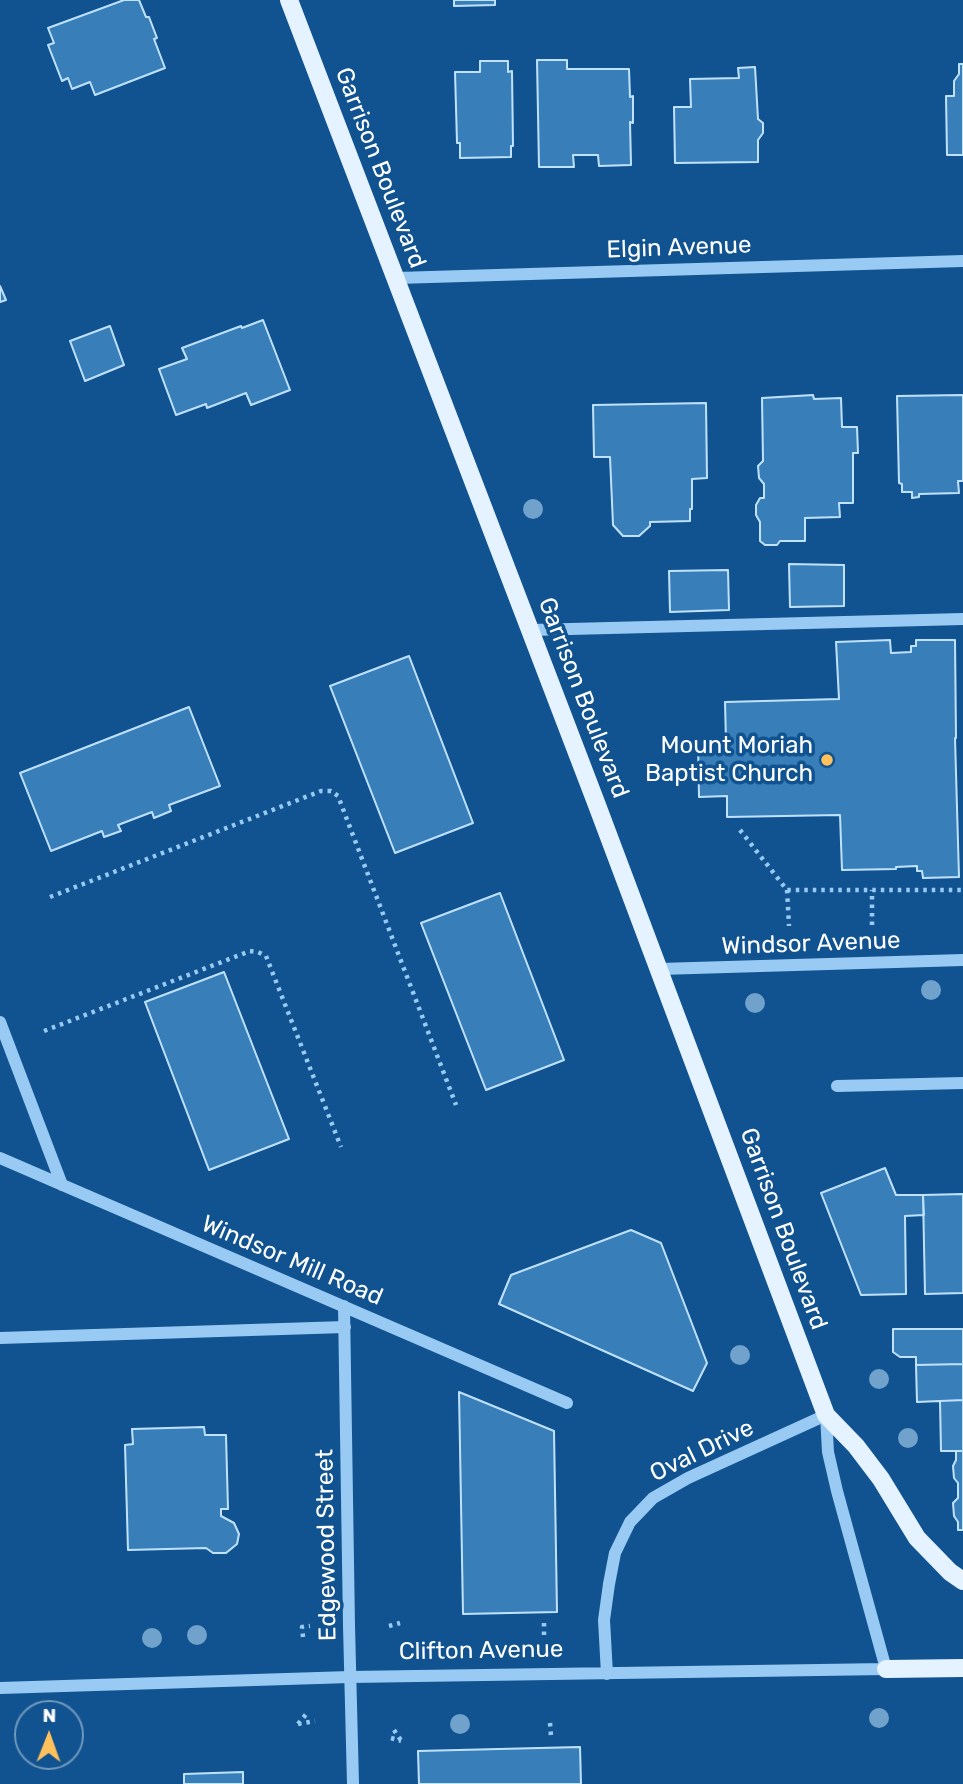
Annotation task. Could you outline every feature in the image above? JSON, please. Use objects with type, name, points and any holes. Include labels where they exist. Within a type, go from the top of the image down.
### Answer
[{"type":"main road","name":"Garrison Boulevard","points":[[289,0],[660,969],[826,1415],[856,1446],[881,1479],[917,1538],[950,1572],[963,1581]]},
{"type":"main road","name":"Clifton Avenue","points":[[886,1669],[963,1668]]},
{"type":"street","name":"Elgin Avenue","points":[[397,278],[963,261]]},
{"type":"street","points":[[531,630],[963,620]]},
{"type":"street","name":"Windsor Avenue","points":[[660,969],[963,960]]},
{"type":"street","points":[[0,1021],[62,1185]]},
{"type":"street","points":[[836,1086],[963,1083]]},
{"type":"street","name":"Windsor Mill Road","points":[[0,1158],[567,1403]]},
{"type":"street","name":"Edgewood Street","points":[[344,1306],[353,1784]]},
{"type":"street","points":[[0,1338],[345,1327]]},
{"type":"street","name":"Garrison Boulevard","points":[[826,1415],[828,1452],[837,1491],[886,1669]]},
{"type":"street","name":"Oval Drive","points":[[607,1674],[604,1620],[609,1584],[615,1553],[630,1522],[653,1497],[688,1478],[826,1415]]},
{"type":"street","name":"Clifton Avenue","points":[[0,1688],[350,1677],[886,1669]]},
{"type":"path","points":[[50,897],[321,791],[331,791],[338,796],[456,1105]]},
{"type":"path","points":[[740,831],[787,890],[789,926]]},
{"type":"path","points":[[787,890],[963,890]]},
{"type":"path","points":[[872,890],[872,925]]},
{"type":"path","points":[[44,1031],[250,951],[258,952],[266,956],[341,1147]]},
{"type":"path","points":[[389,1626],[400,1623],[394,1632]]},
{"type":"path","points":[[544,1623],[544,1640]]},
{"type":"path","points":[[303,1637],[302,1627],[310,1626]]},
{"type":"path","points":[[308,1712],[298,1724],[315,1721]]},
{"type":"path","points":[[550,1723],[551,1736]]},
{"type":"path","points":[[391,1738],[402,1742],[394,1730]]},
{"type":"building","points":[[124,0],[139,0],[146,17],[149,17],[165,68],[95,95],[90,82],[72,89],[68,78],[62,81],[48,45],[54,43],[48,28]]},
{"type":"building","points":[[454,0],[495,0],[495,5],[454,6]]},
{"type":"building","points":[[537,60],[567,60],[567,69],[629,69],[630,97],[633,96],[633,123],[630,122],[631,165],[599,166],[598,155],[573,155],[574,167],[539,167]]},
{"type":"building","points":[[480,61],[508,61],[508,72],[512,71],[511,157],[460,158],[460,143],[457,143],[455,72],[480,72]]},
{"type":"building","points":[[959,64],[963,64],[963,155],[947,155],[946,96],[954,96],[954,81],[959,74]]},
{"type":"building","points":[[755,67],[758,119],[763,123],[763,133],[758,140],[758,162],[675,163],[674,107],[691,107],[690,79],[739,78],[738,68]]},
{"type":"building","points":[[0,286],[6,300],[0,302]]},
{"type":"building","points":[[263,320],[290,390],[251,405],[246,393],[207,408],[206,404],[176,415],[159,369],[187,359],[182,348]]},
{"type":"building","points":[[110,326],[124,365],[85,381],[70,341]]},
{"type":"building","points":[[813,395],[814,399],[841,398],[842,427],[857,427],[858,453],[853,453],[853,503],[839,503],[840,517],[805,518],[805,541],[780,541],[777,545],[765,545],[760,541],[760,522],[756,515],[756,505],[760,498],[764,498],[764,484],[759,478],[758,466],[763,461],[762,398]]},
{"type":"building","points":[[963,395],[963,481],[958,481],[959,493],[919,494],[919,497],[912,498],[912,492],[902,492],[902,484],[899,483],[897,396]]},
{"type":"building","points":[[706,403],[707,478],[692,479],[690,521],[650,522],[650,526],[639,536],[623,536],[613,525],[610,457],[594,457],[593,405]]},
{"type":"building","points":[[789,564],[844,565],[844,606],[790,607]]},
{"type":"building","points":[[728,570],[729,610],[670,612],[669,571]]},
{"type":"building","name":"Mount Moriah Baptist Church","points":[[890,640],[891,653],[911,652],[911,646],[916,646],[916,640],[955,640],[959,877],[923,878],[922,871],[917,871],[917,866],[842,870],[840,815],[727,817],[727,796],[699,797],[698,742],[726,742],[725,702],[839,699],[836,642]]},
{"type":"building","points":[[409,656],[473,823],[395,853],[330,686]]},
{"type":"building","points":[[189,707],[220,786],[169,805],[171,811],[154,818],[152,812],[118,825],[121,831],[104,837],[102,831],[51,851],[20,773]]},
{"type":"building","points":[[500,893],[564,1060],[486,1090],[421,923]]},
{"type":"building","points":[[224,972],[289,1139],[209,1170],[145,1002]]},
{"type":"building","points":[[885,1168],[896,1195],[923,1195],[924,1215],[905,1216],[906,1294],[861,1295],[821,1193]]},
{"type":"building","points":[[963,1194],[963,1293],[925,1294],[923,1195]]},
{"type":"building","points":[[631,1230],[661,1243],[707,1363],[693,1391],[499,1304],[511,1275]]},
{"type":"building","points":[[893,1329],[963,1329],[963,1364],[916,1365],[916,1357],[900,1357],[893,1352]]},
{"type":"building","points":[[963,1364],[963,1400],[917,1402],[916,1365]]},
{"type":"building","points":[[459,1392],[554,1431],[557,1612],[463,1614]]},
{"type":"building","points":[[963,1400],[963,1451],[941,1451],[940,1401]]},
{"type":"building","points":[[204,1427],[205,1435],[226,1435],[228,1509],[221,1509],[221,1516],[234,1523],[239,1534],[237,1544],[226,1553],[213,1553],[206,1548],[128,1550],[125,1445],[133,1444],[132,1429]]},
{"type":"building","points":[[956,1451],[963,1451],[963,1530],[958,1530],[958,1522],[954,1516],[953,1503],[958,1498],[958,1483],[954,1478],[953,1466]]},
{"type":"building","points":[[580,1747],[581,1784],[419,1784],[418,1751]]},
{"type":"building","points":[[243,1772],[243,1784],[184,1784],[184,1774]]},
{"type":"place","name":"Mount Moriah Baptist Church","points":[[827,760]]}]
